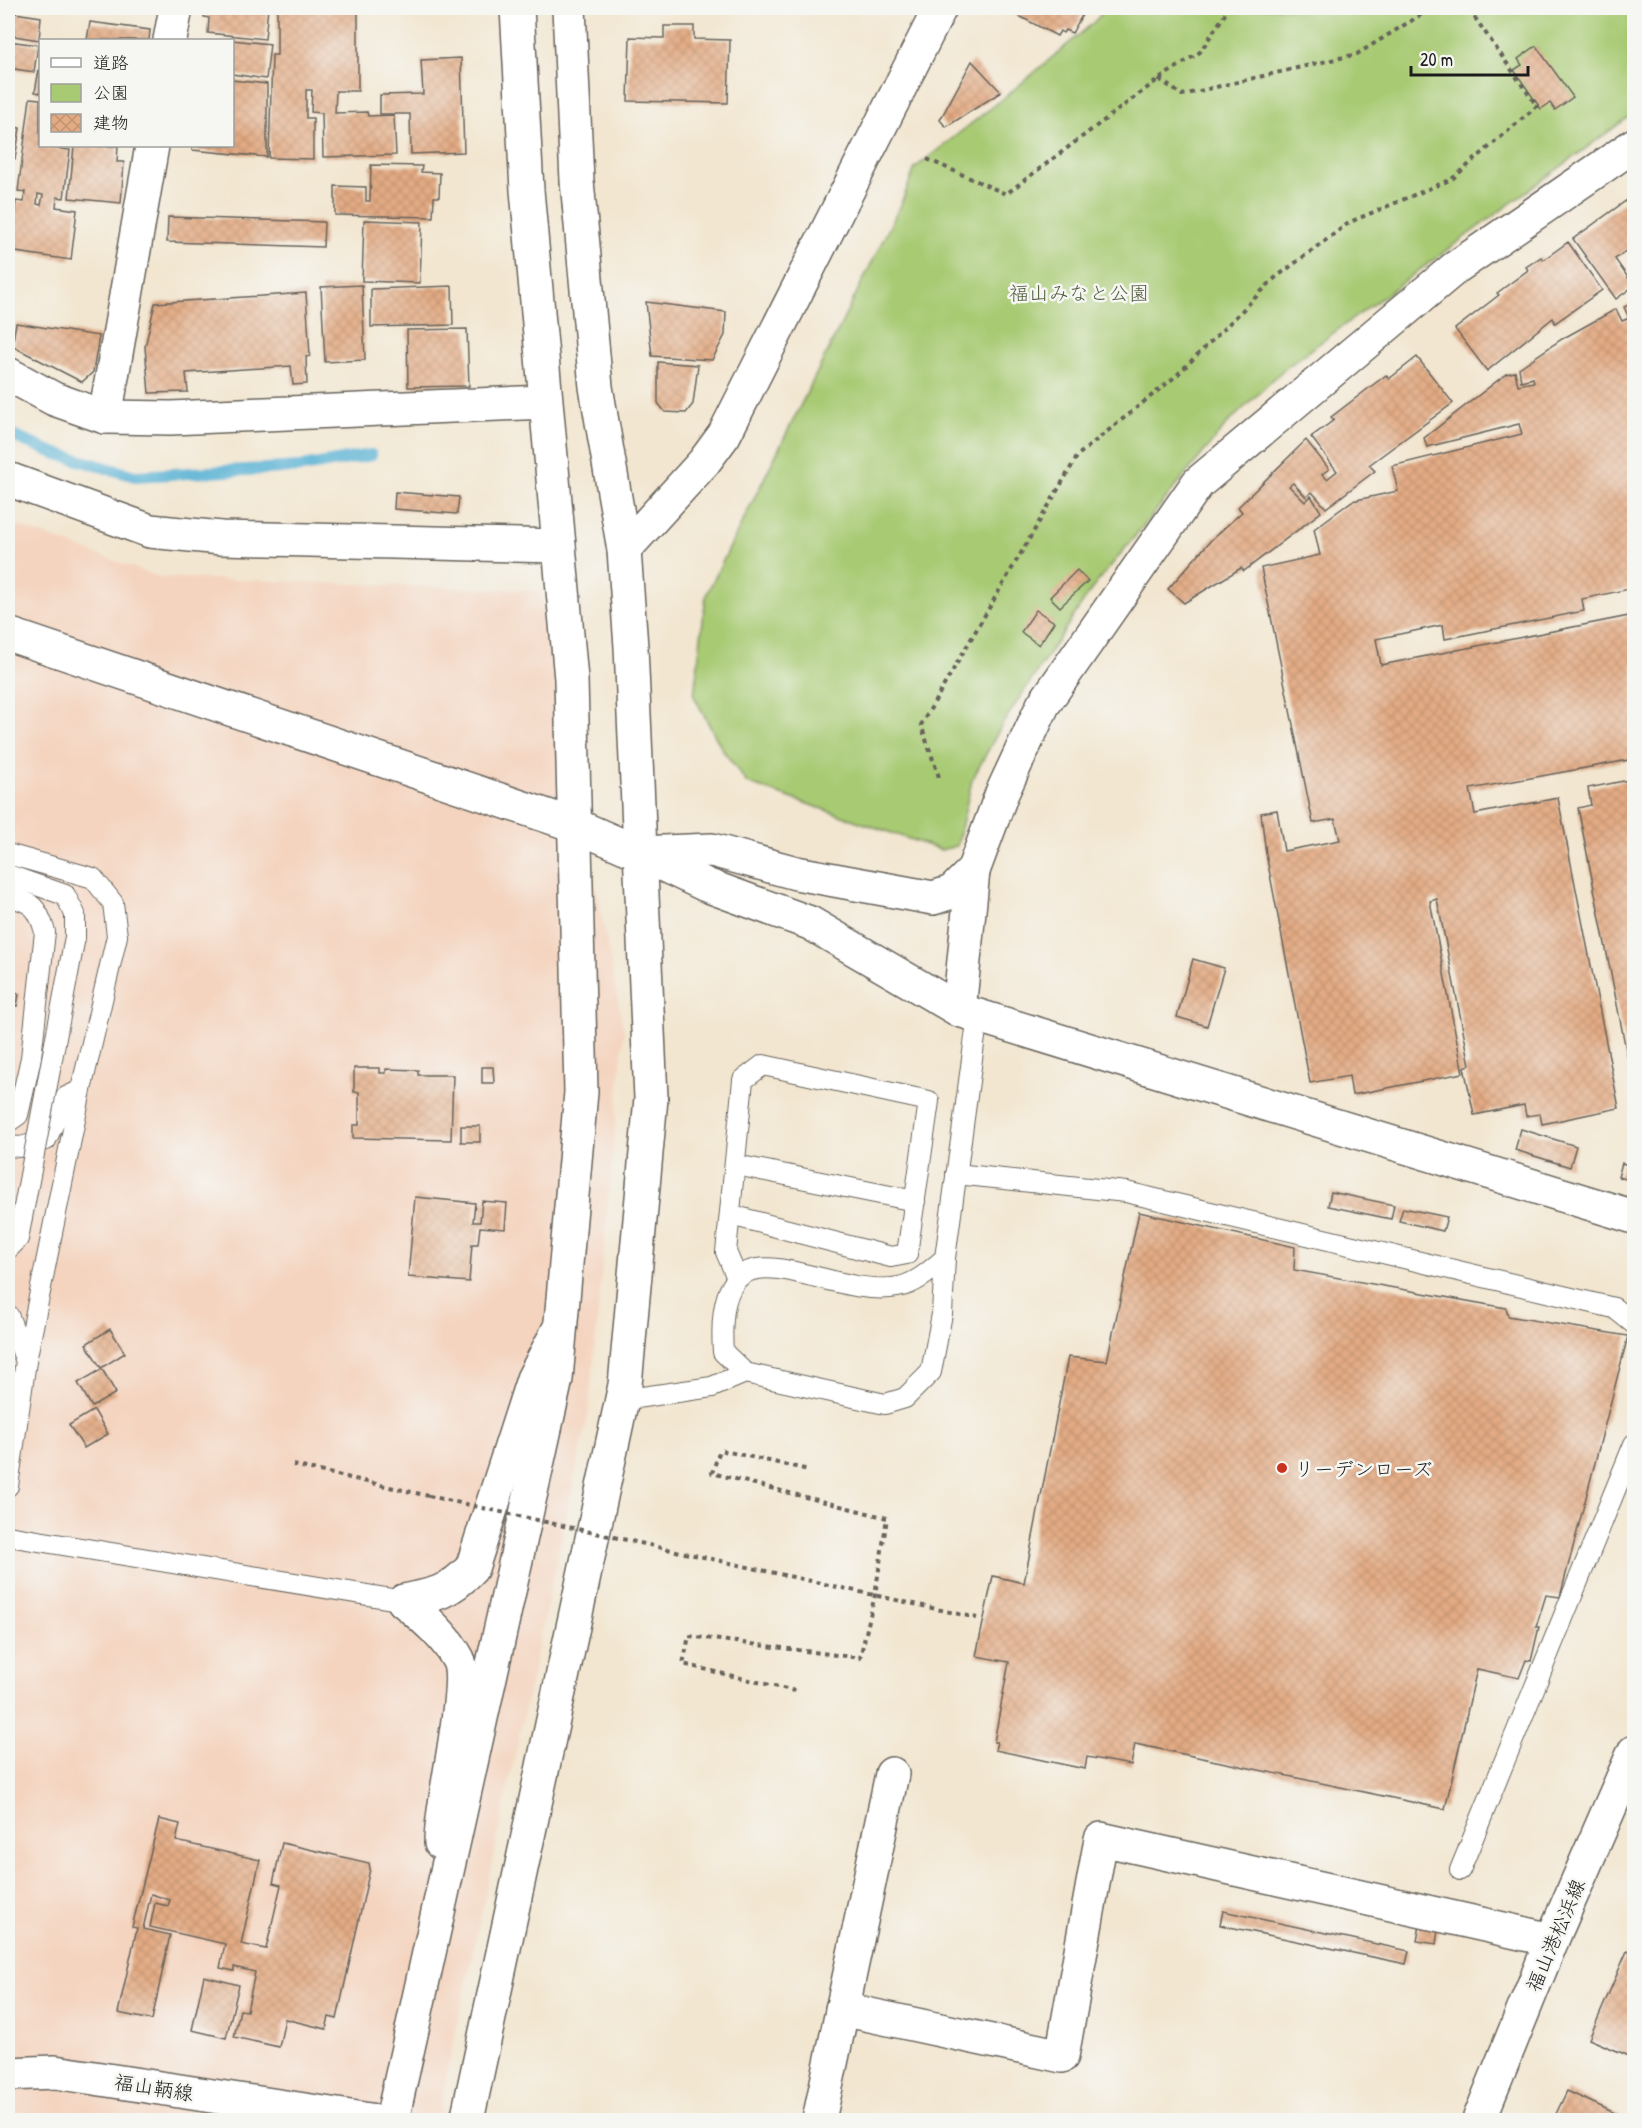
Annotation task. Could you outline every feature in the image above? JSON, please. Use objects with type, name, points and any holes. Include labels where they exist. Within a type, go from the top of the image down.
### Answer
[{"type":"street","points":[[170,39],[176,8]]},
{"type":"street","points":[[392,2121],[556,1379],[581,1092],[577,826],[571,679],[527,190],[517,8]]},
{"type":"street","points":[[467,2121],[622,1400],[651,1098],[631,647],[624,550],[596,387],[577,181],[569,8]]},
{"type":"street","points":[[624,550],[704,462],[724,435],[940,8]]},
{"type":"street","points":[[968,1013],[973,872],[1002,793],[1043,705],[1198,483],[1455,268],[1635,145]]},
{"type":"street","points":[[105,417],[152,147]]},
{"type":"street","points":[[8,374],[54,399],[105,417],[171,418],[545,402]]},
{"type":"street","points":[[8,479],[150,531],[221,538],[559,546]]},
{"type":"street","points":[[8,634],[577,826],[706,885],[810,923],[968,1013],[1635,1217]]},
{"type":"street","points":[[639,853],[712,850],[796,873],[933,898],[952,892],[973,872]]},
{"type":"street","points":[[404,1601],[435,1595],[457,1585],[472,1568],[533,1379],[560,1327]]},
{"type":"street","points":[[404,1601],[435,1628],[459,1660],[461,1690],[441,1838],[442,1894]]},
{"type":"street","name":"福山港松浜線","points":[[1479,2121],[1552,1940],[1635,1752]]},
{"type":"street","points":[[819,2121],[892,1774]]},
{"type":"street","points":[[842,2009],[1062,2056],[1101,1839],[1552,1940]]},
{"type":"street","name":"福山鞆線","points":[[8,2074],[55,2072],[370,2121]]},
{"type":"lane","points":[[8,854],[93,878],[113,903],[117,936],[81,1090],[26,1361],[8,1486]]},
{"type":"lane","points":[[8,875],[65,895],[75,914],[75,937],[18,1239],[8,1249]]},
{"type":"lane","points":[[8,896],[28,901],[40,915],[45,932],[32,1058],[18,1115],[8,1122]]},
{"type":"lane","points":[[945,1258],[922,1277],[899,1287],[870,1287],[767,1267],[749,1269],[736,1278],[727,1292],[721,1324],[723,1352],[745,1373],[885,1404],[905,1398],[931,1372],[942,1314],[945,1258],[956,1174],[968,1013]]},
{"type":"lane","points":[[731,1215],[891,1257],[907,1254],[929,1101],[763,1065],[743,1080],[726,1252],[736,1278]]},
{"type":"lane","points":[[8,1146],[21,1147],[46,1140],[66,1097],[81,1090]]},
{"type":"lane","points":[[736,1165],[915,1201]]},
{"type":"lane","points":[[956,1174],[1126,1192],[1614,1308],[1635,1324]]},
{"type":"lane","points":[[8,1315],[26,1361]]},
{"type":"lane","points":[[622,1400],[712,1387],[745,1373]]},
{"type":"lane","points":[[1460,1870],[1635,1444]]},
{"type":"lane","points":[[8,1536],[404,1601]]},
{"type":"path","points":[[927,159],[1006,194],[1159,79],[1200,52],[1229,8]]},
{"type":"path","points":[[1159,79],[1182,95],[1357,54],[1432,8]]},
{"type":"path","points":[[939,777],[921,725],[1078,455],[1176,376],[1275,278],[1350,222],[1452,179],[1537,106],[1468,8]]},
{"type":"path","points":[[795,1691],[683,1664],[689,1636],[860,1658],[875,1595],[887,1518],[712,1473],[720,1450],[808,1470]]},
{"type":"path","points":[[294,1465],[977,1618]]},
{"type":"shaded area","points":[[8,522],[159,577],[540,591],[624,1032],[589,1410],[437,2120],[8,2120]]},
{"type":"green space","name":"福山みなと公園","points":[[1107,8],[1634,8],[1634,113],[1283,370],[1227,424],[1091,590],[1003,723],[972,780],[957,846],[941,850],[747,783],[722,749],[694,696],[706,595],[901,204],[915,168],[1011,92],[1093,23]]},
{"type":"building","points":[[205,8],[268,8],[265,39],[208,33],[209,18],[204,17]]},
{"type":"building","points":[[277,8],[358,8],[358,91],[336,91],[335,113],[367,112],[368,116],[394,115],[396,155],[323,157],[322,113],[311,112],[312,90],[306,90],[306,118],[313,118],[313,159],[269,158],[272,55],[277,55]]},
{"type":"building","points":[[1018,8],[1086,8],[1072,33],[1065,30],[1063,33],[1060,31],[1057,36],[1015,14]]},
{"type":"building","points":[[8,12],[41,17],[39,40],[8,35]]},
{"type":"building","points":[[90,22],[150,30],[149,39],[87,39]]},
{"type":"building","points":[[664,26],[694,26],[694,39],[730,40],[728,103],[628,101],[630,37],[664,38]]},
{"type":"building","points":[[234,40],[270,44],[266,79],[234,74]]},
{"type":"building","points":[[8,41],[38,45],[34,72],[8,68]]},
{"type":"building","points":[[1536,46],[1573,97],[1555,110],[1550,103],[1541,109],[1514,70],[1522,65],[1518,59]]},
{"type":"building","points":[[461,58],[464,152],[411,154],[410,114],[380,114],[380,95],[423,94],[421,60]]},
{"type":"building","points":[[972,61],[1001,92],[946,127],[940,120]]},
{"type":"building","points":[[39,69],[39,93],[35,92]]},
{"type":"building","points":[[234,80],[267,84],[267,157],[192,150],[192,147],[234,147]]},
{"type":"building","points":[[30,98],[39,99],[39,147],[70,150],[64,198],[57,197],[56,207],[77,210],[71,260],[9,251],[16,201],[24,202],[25,192],[18,191]],"holes":[[[38,194],[43,195],[41,205],[37,204]]]},
{"type":"building","points":[[8,126],[20,128],[15,159],[8,158]]},
{"type":"building","points":[[74,147],[118,147],[117,162],[124,162],[121,203],[69,198]]},
{"type":"building","points":[[371,165],[422,166],[421,172],[440,173],[439,197],[434,197],[433,217],[335,215],[335,186],[366,187],[366,201],[370,201]]},
{"type":"building","points":[[1634,195],[1634,245],[1615,259],[1634,286],[1616,299],[1573,239]]},
{"type":"building","points":[[168,217],[324,222],[323,247],[167,242]]},
{"type":"building","points":[[364,220],[422,222],[420,283],[362,281]]},
{"type":"building","points":[[1568,242],[1602,290],[1555,323],[1553,318],[1487,371],[1455,329],[1528,270],[1526,267],[1541,257],[1543,260]]},
{"type":"building","points":[[362,285],[365,360],[325,362],[321,287]]},
{"type":"building","points":[[452,286],[453,325],[371,327],[371,289]]},
{"type":"building","points":[[306,293],[310,356],[306,357],[307,384],[293,385],[291,366],[186,373],[188,392],[149,393],[145,347],[155,303]]},
{"type":"building","points":[[646,302],[726,312],[725,335],[712,360],[652,356]]},
{"type":"building","points":[[1634,302],[1634,588],[1582,599],[1584,611],[1445,639],[1443,625],[1376,639],[1381,665],[1634,615],[1634,759],[1470,789],[1475,814],[1558,798],[1619,1108],[1542,1124],[1540,1114],[1526,1116],[1524,1105],[1474,1115],[1464,1067],[1470,1065],[1437,899],[1430,901],[1463,1073],[1352,1095],[1349,1076],[1310,1083],[1266,854],[1261,813],[1277,810],[1284,851],[1340,840],[1335,819],[1313,823],[1261,568],[1320,555],[1314,529],[1352,501],[1398,491],[1392,466],[1522,434],[1519,424],[1427,447],[1424,438],[1506,374],[1515,372],[1518,385],[1534,382],[1533,378],[1521,381],[1519,368],[1562,339],[1616,309],[1622,321],[1629,318],[1624,307]]},
{"type":"building","points":[[16,323],[99,336],[93,372],[82,382],[12,346]]},
{"type":"building","points":[[467,329],[469,386],[408,387],[407,330]]},
{"type":"building","points":[[1417,357],[1453,403],[1369,465],[1375,471],[1326,508],[1312,492],[1306,497],[1293,483],[1289,486],[1305,502],[1311,496],[1321,512],[1244,571],[1241,568],[1184,603],[1168,589],[1212,539],[1242,512],[1238,507],[1306,440],[1329,469],[1322,474],[1327,479],[1337,471],[1311,437],[1334,420],[1331,417],[1386,375],[1389,379]]},
{"type":"building","points":[[658,362],[698,365],[693,404],[686,413],[665,412],[658,403]]},
{"type":"building","points":[[395,492],[459,497],[457,514],[394,509]]},
{"type":"building","points":[[1077,570],[1088,581],[1060,607],[1050,597]]},
{"type":"building","points":[[1036,610],[1054,622],[1039,645],[1021,632]]},
{"type":"building","points":[[1634,779],[1633,1085],[1578,808],[1591,805],[1588,788]]},
{"type":"building","points":[[1193,959],[1224,968],[1207,1026],[1177,1017]]},
{"type":"building","points":[[8,991],[19,994],[17,1006],[8,1004]]},
{"type":"building","points":[[482,1067],[493,1067],[494,1083],[482,1083]]},
{"type":"building","points":[[354,1068],[380,1068],[380,1073],[386,1073],[386,1069],[418,1070],[418,1075],[453,1075],[451,1140],[353,1138],[353,1125],[359,1125],[359,1092],[354,1092]]},
{"type":"building","points":[[461,1126],[480,1126],[480,1142],[461,1142]]},
{"type":"building","points":[[1521,1129],[1576,1146],[1570,1167],[1515,1150]]},
{"type":"building","points":[[1622,1163],[1634,1167],[1634,1181],[1618,1177]]},
{"type":"building","points":[[1331,1192],[1394,1205],[1391,1219],[1328,1206]]},
{"type":"building","points":[[415,1197],[475,1203],[473,1222],[480,1222],[482,1201],[507,1203],[505,1229],[480,1227],[478,1244],[472,1244],[469,1282],[408,1277]]},
{"type":"building","points":[[1403,1208],[1447,1217],[1443,1231],[1399,1221]]},
{"type":"building","points":[[1139,1212],[1295,1247],[1294,1270],[1506,1308],[1508,1316],[1628,1336],[1560,1597],[1546,1595],[1536,1627],[1539,1627],[1531,1661],[1526,1660],[1519,1678],[1477,1669],[1445,1809],[1135,1744],[1131,1765],[1087,1757],[1085,1769],[995,1750],[997,1742],[994,1742],[1009,1662],[976,1656],[993,1576],[1024,1583],[1068,1357],[1107,1361]]},
{"type":"building","points":[[110,1329],[125,1353],[101,1368],[86,1344]]},
{"type":"building","points":[[102,1369],[116,1393],[92,1407],[78,1383]]},
{"type":"building","points":[[94,1410],[108,1434],[84,1448],[69,1425]]},
{"type":"building","points":[[159,1819],[180,1824],[176,1841],[260,1860],[241,1944],[266,1949],[281,1885],[273,1883],[282,1843],[369,1863],[370,1869],[337,2019],[329,2017],[326,2029],[285,2019],[279,2047],[234,2037],[240,2010],[247,2011],[255,1972],[234,1967],[234,1971],[220,1968],[225,1944],[150,1927],[155,1903],[168,1906],[170,1900],[151,1894],[143,1929],[170,1935],[152,2020],[118,2013],[137,1928],[132,1927]]},
{"type":"building","points":[[1223,1911],[1409,1951],[1406,1964],[1220,1925]]},
{"type":"building","points":[[1421,1920],[1439,1923],[1436,1944],[1417,1941]]},
{"type":"building","points":[[1627,1951],[1634,1954],[1634,2058],[1589,2039]]},
{"type":"building","points":[[204,1976],[239,1985],[226,2038],[192,2030]]},
{"type":"building","points":[[1567,2091],[1630,2120],[1560,2120],[1554,2118]]},
{"type":"waterway","points":[[8,434],[54,453],[135,476],[302,467],[371,455]]},
{"type":"place","name":"リーデンローズ","points":[[1282,1468]]}]
